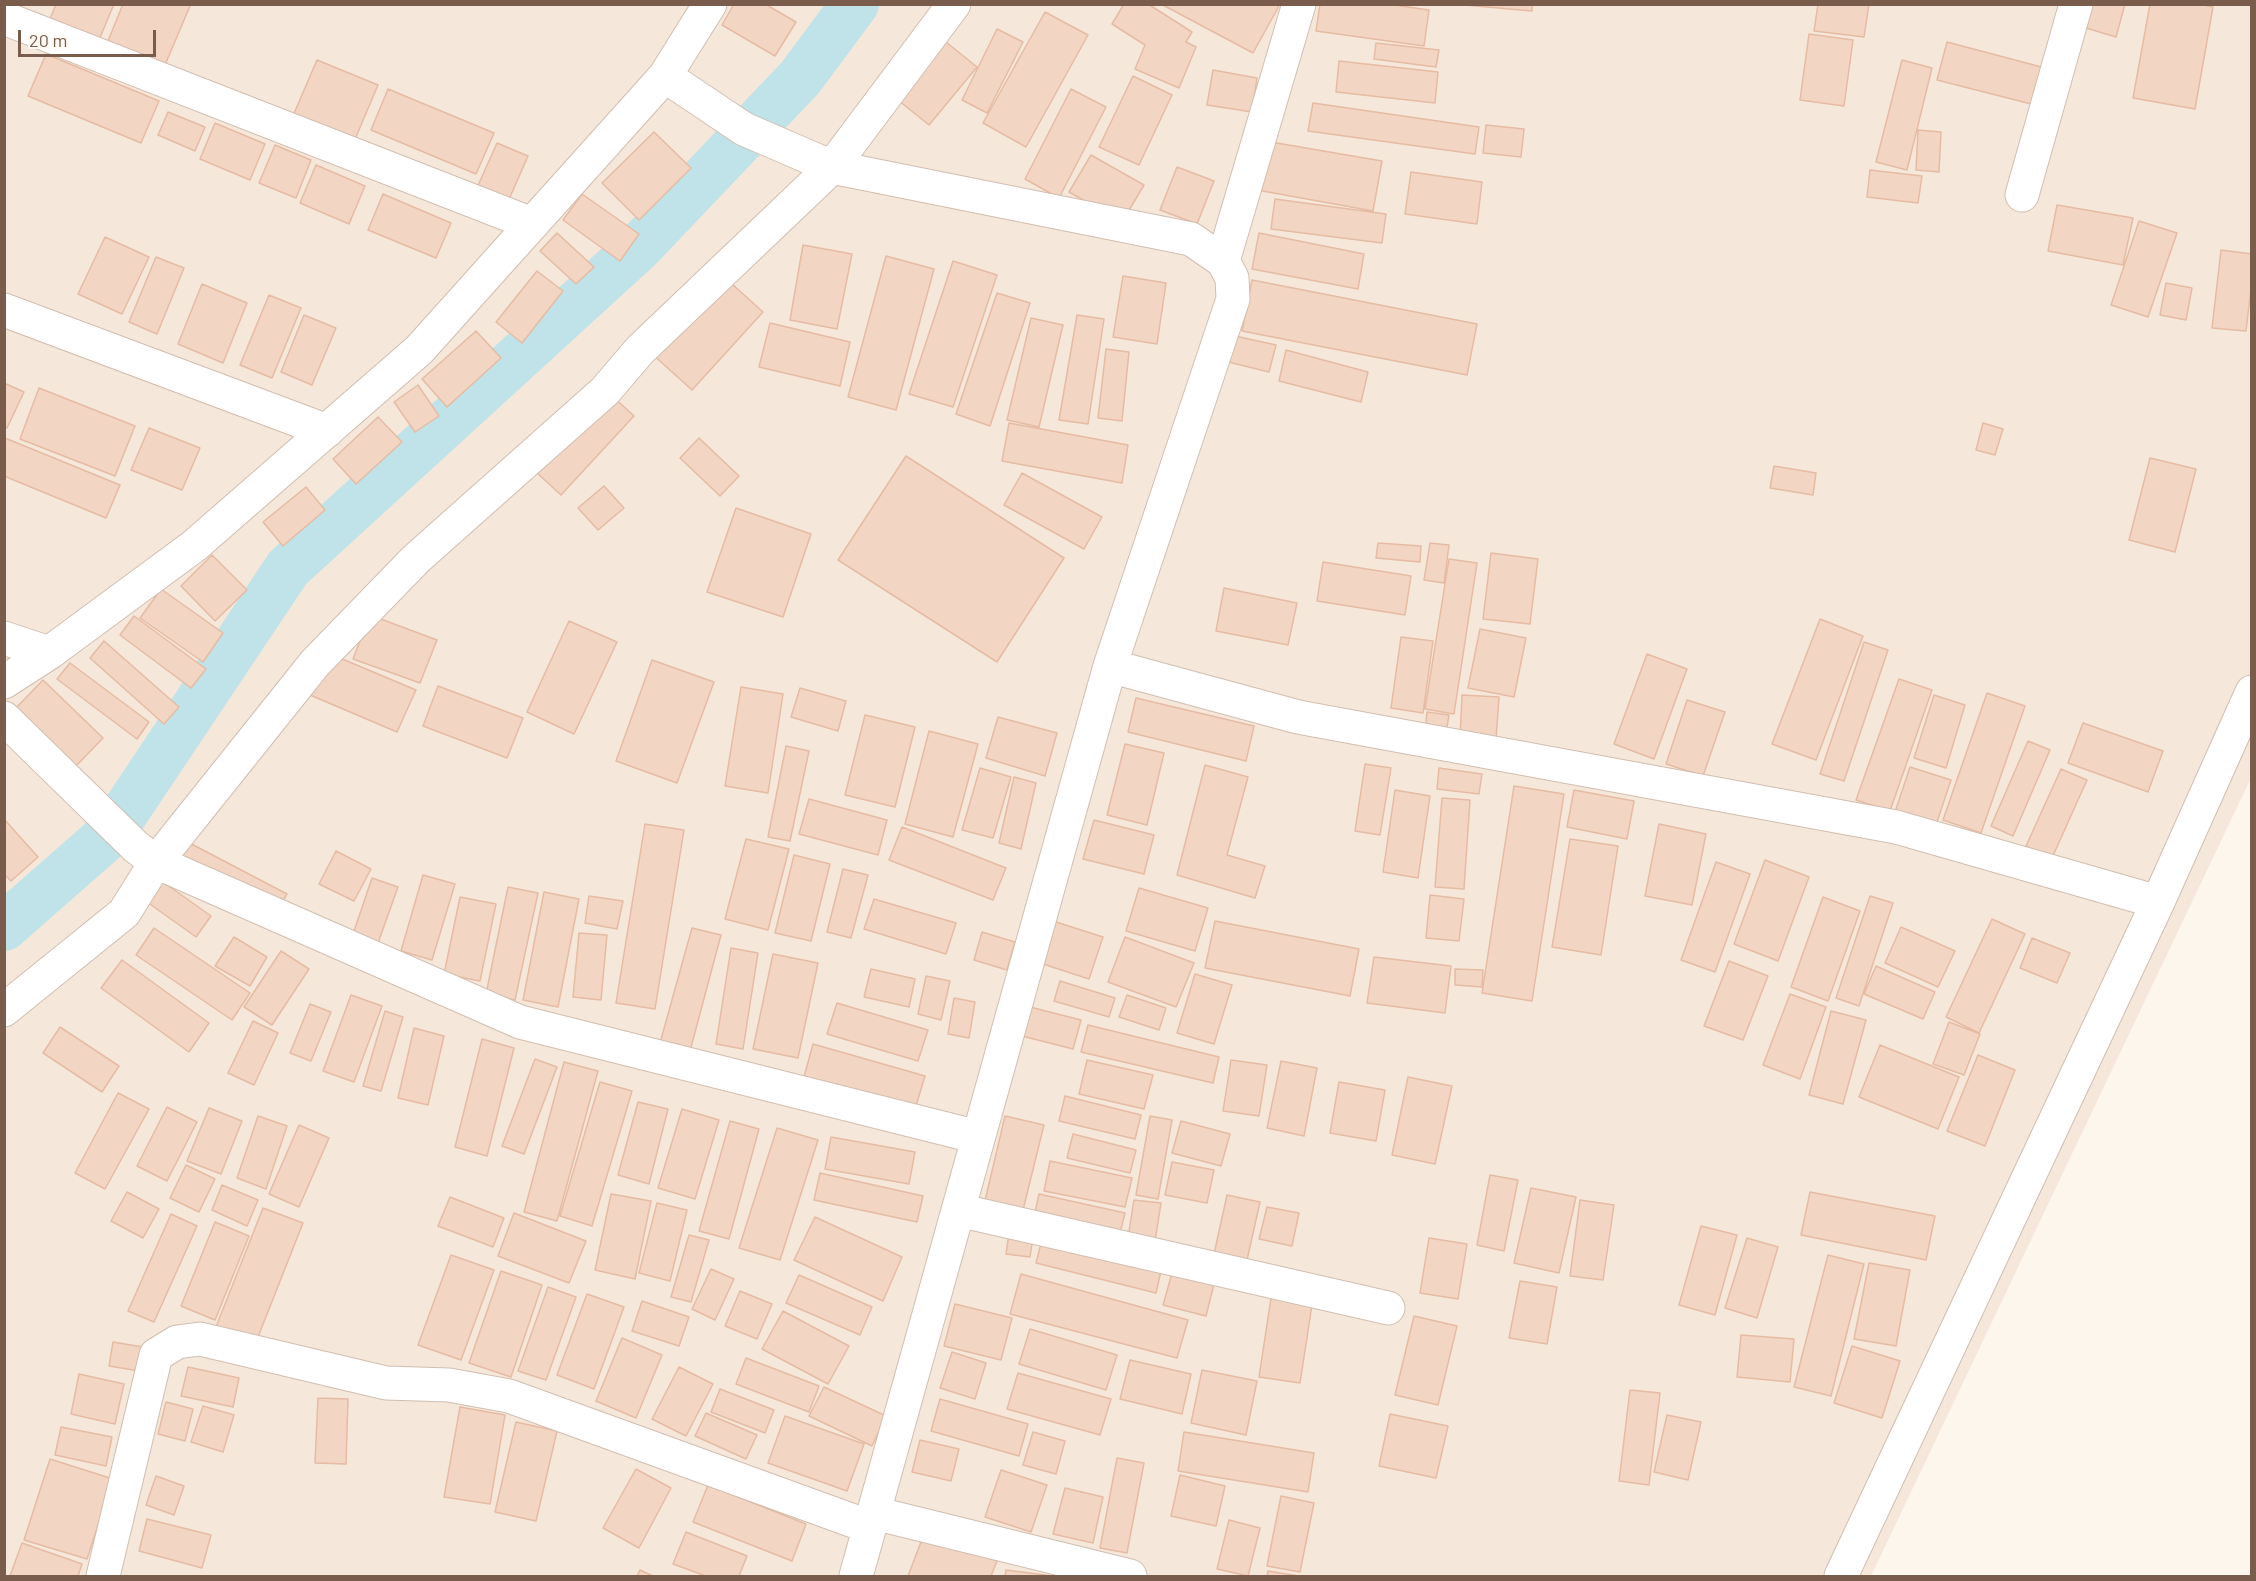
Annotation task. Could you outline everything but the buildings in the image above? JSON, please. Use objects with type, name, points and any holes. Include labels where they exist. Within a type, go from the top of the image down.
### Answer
[{"type":"street","points":[[4,682],[49,654],[194,546],[419,350],[665,76],[710,4]]},
{"type":"street","points":[[4,1010],[124,913],[146,854],[315,663],[416,559],[605,391],[640,350],[832,167],[954,4]]},
{"type":"street","points":[[1222,261],[1299,4]]},
{"type":"street","points":[[2022,195],[2076,4]]},
{"type":"street","points":[[4,18],[532,224]]},
{"type":"street","points":[[665,76],[744,129],[832,167],[1191,240],[1222,261],[1232,278],[1233,299],[1110,666],[856,1576]]},
{"type":"street","points":[[4,310],[327,431]]},
{"type":"street","points":[[4,638],[49,654]]},
{"type":"street","points":[[1110,666],[1298,717],[1896,827],[2158,902]]},
{"type":"street","points":[[1841,1576],[2158,902],[2252,693]]},
{"type":"street","points":[[4,718],[146,854],[520,1022],[978,1137]]},
{"type":"street","points":[[958,1210],[1388,1308]]},
{"type":"street","points":[[103,1576],[156,1355],[177,1342],[200,1339],[386,1383],[449,1385],[509,1396],[872,1520],[1130,1576]]},
{"type":"shaded area","points":[[5,5],[2251,5],[2251,778],[1871,1576],[5,1576]]},
{"type":"waterway","points":[[4,927],[111,833],[288,568],[639,247],[800,78],[855,4]]}]
